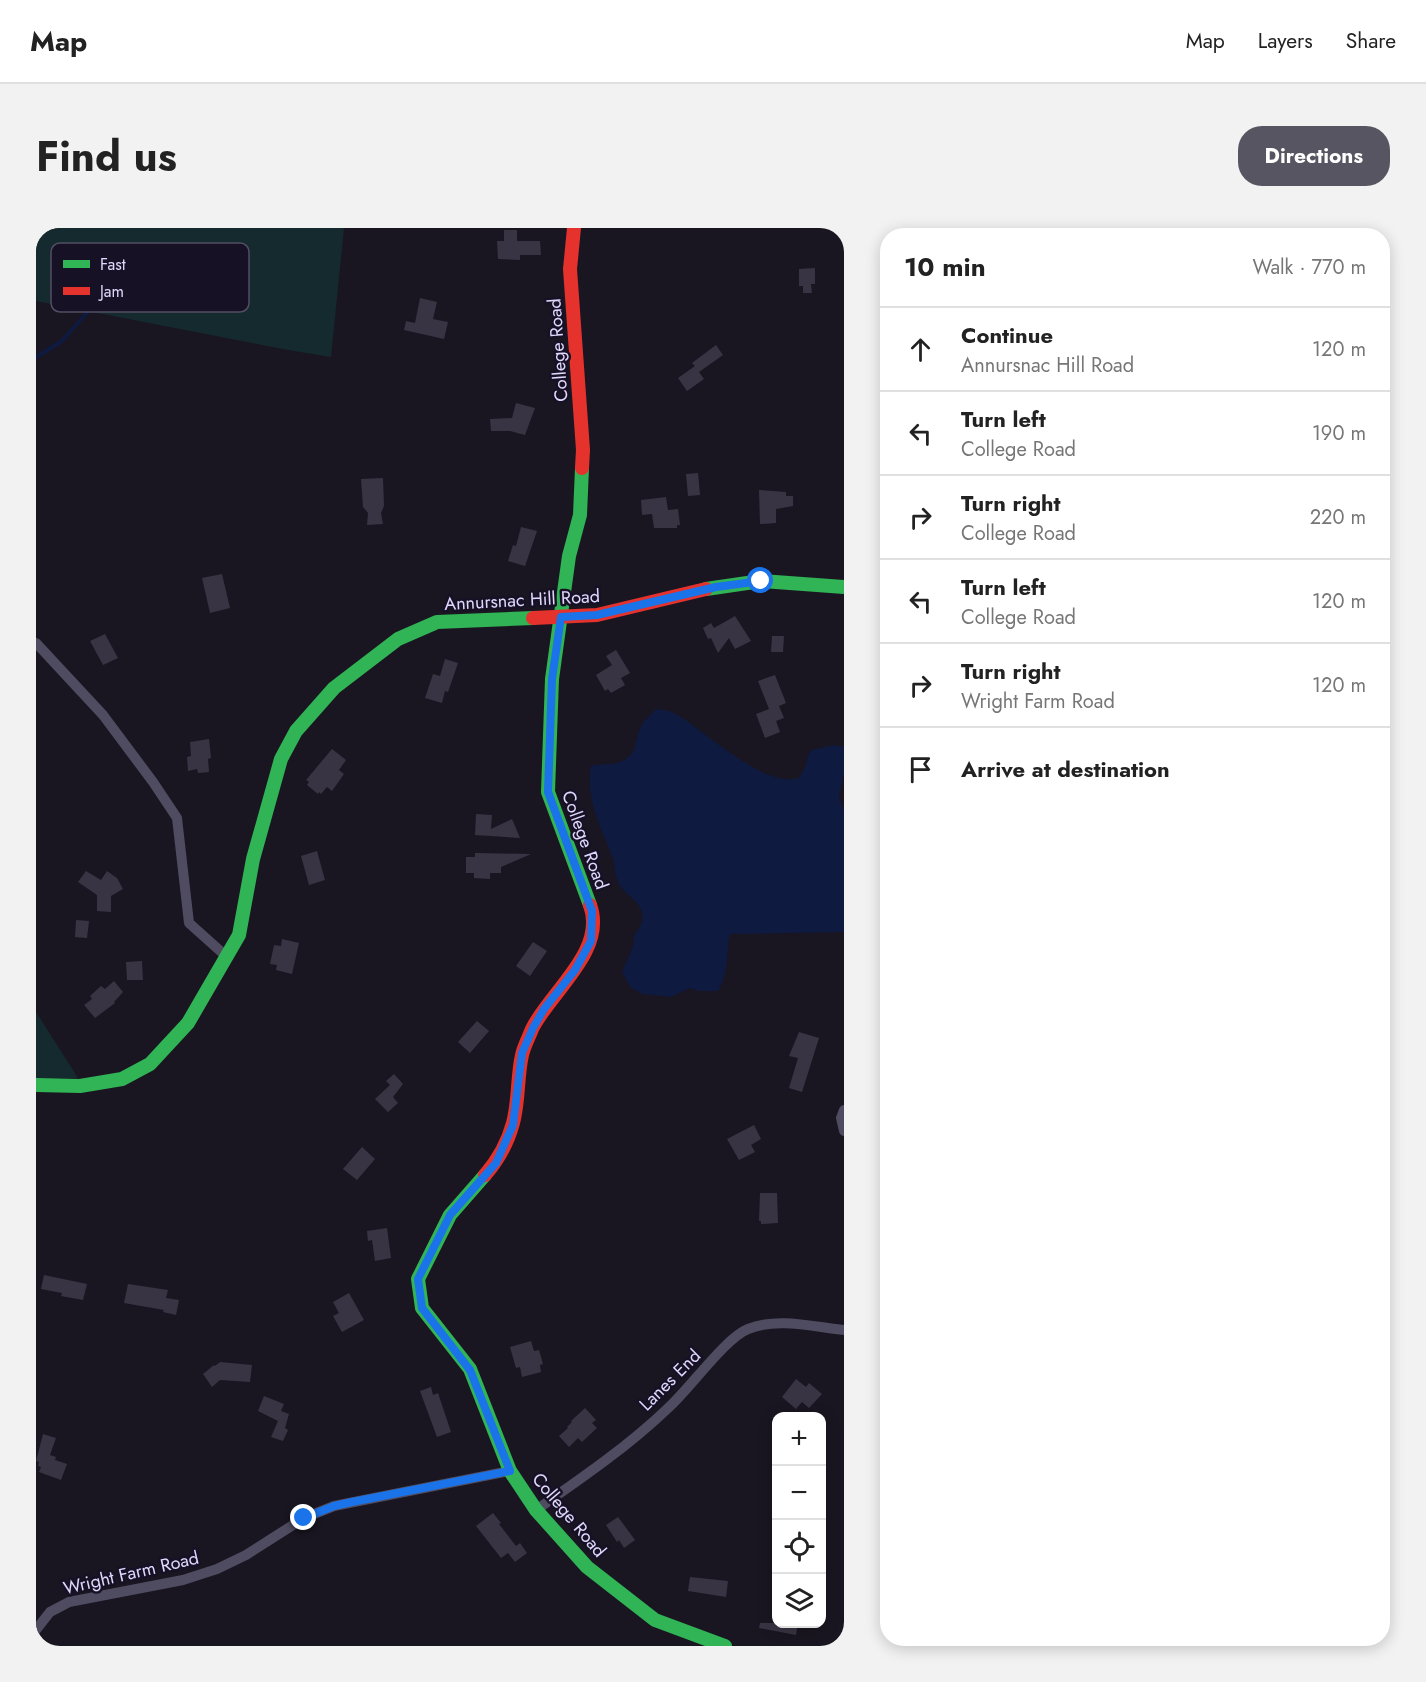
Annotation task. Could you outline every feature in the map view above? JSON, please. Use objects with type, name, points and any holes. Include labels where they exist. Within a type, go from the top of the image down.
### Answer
[{"type":"street","name":"College Road","points":[[574,228],[570,269],[583,450],[580,516],[569,556],[552,679],[548,792],[592,911],[591,941],[575,970],[544,1009],[522,1053],[513,1125],[496,1163],[450,1215],[418,1279],[422,1308],[470,1370],[510,1471],[536,1510],[586,1567],[655,1620],[725,1646]]},
{"type":"street","name":"Annursnac Hill Road","points":[[36,1085],[80,1086],[122,1079],[150,1064],[188,1023],[241,928],[253,859],[280,759],[296,731],[334,688],[398,639],[437,622],[597,615],[716,587],[761,581],[844,587]]},
{"type":"street","points":[[36,643],[103,715],[177,818],[189,923],[226,957]]},
{"type":"street","points":[[844,1110],[841,1118],[844,1131]]},
{"type":"street","name":"Lanes End","points":[[536,1510],[629,1443],[682,1395],[731,1340],[747,1329],[781,1324],[844,1330]]},
{"type":"street","name":"Wright Farm Road","points":[[36,1630],[50,1612],[69,1602],[183,1580],[217,1569],[246,1555],[304,1518],[334,1506],[510,1471]]},
{"type":"green space","points":[[36,228],[344,228],[331,357],[93,312],[249,312],[249,243],[51,243],[51,304],[36,301]]},
{"type":"green space","points":[[36,1012],[78,1078],[36,1079]]},
{"type":"water","points":[[656,709],[674,713],[734,756],[768,775],[785,779],[799,778],[812,750],[835,745],[844,747],[844,773],[839,796],[844,811],[844,932],[730,934],[726,970],[718,991],[698,991],[690,988],[671,997],[643,994],[631,988],[622,972],[632,949],[634,935],[641,924],[642,914],[639,906],[618,882],[613,859],[592,803],[591,766],[616,763],[629,757],[643,723]]},
{"type":"building","points":[[504,230],[517,230],[517,241],[540,241],[541,255],[520,255],[520,260],[498,259],[497,241],[504,241]]},
{"type":"building","points":[[815,268],[815,284],[811,284],[812,293],[803,293],[803,286],[799,286],[799,269]]},
{"type":"building","points":[[420,298],[437,302],[433,319],[448,322],[444,339],[404,330],[406,321],[415,323]]},
{"type":"building","points":[[716,345],[723,355],[699,372],[704,379],[687,391],[678,378],[695,366],[692,363]]},
{"type":"building","points":[[516,403],[535,408],[525,435],[510,431],[491,431],[490,419],[512,418]]},
{"type":"building","points":[[698,473],[700,495],[688,496],[686,474]]},
{"type":"building","points":[[383,478],[384,506],[381,513],[383,524],[367,525],[368,513],[363,507],[361,479]]},
{"type":"building","points":[[759,490],[786,492],[786,496],[793,496],[793,506],[776,509],[776,523],[760,524]]},
{"type":"building","points":[[666,497],[668,510],[678,509],[680,525],[677,525],[677,528],[654,528],[652,514],[642,515],[641,500]]},
{"type":"building","points":[[521,527],[537,531],[525,566],[508,561],[513,545],[516,546]]},
{"type":"building","points":[[222,574],[230,608],[210,613],[202,578]]},
{"type":"building","points":[[735,616],[751,641],[735,649],[729,638],[718,653],[703,628],[711,623],[714,628]]},
{"type":"building","points":[[105,634],[118,658],[103,665],[90,641]]},
{"type":"building","points":[[772,636],[784,636],[783,652],[771,652]]},
{"type":"building","points":[[616,650],[630,673],[621,678],[625,685],[611,693],[608,689],[605,691],[596,675],[612,665],[606,656]]},
{"type":"building","points":[[445,659],[458,663],[442,703],[425,698],[433,674],[440,676]]},
{"type":"building","points":[[775,675],[786,703],[779,706],[784,718],[776,721],[780,732],[765,738],[756,714],[769,709],[758,681]]},
{"type":"building","points":[[209,739],[211,758],[208,759],[209,772],[198,773],[197,769],[188,771],[187,757],[191,756],[190,742]]},
{"type":"building","points":[[332,749],[346,760],[339,770],[344,774],[332,791],[327,787],[321,794],[319,792],[318,794],[307,785],[309,782],[306,780]]},
{"type":"building","points":[[476,814],[492,815],[491,829],[512,819],[520,838],[475,835]]},
{"type":"building","points":[[317,851],[325,880],[309,885],[301,856]]},
{"type":"building","points":[[475,853],[531,854],[501,867],[501,873],[490,873],[490,879],[474,878],[474,873],[466,873],[466,857],[475,857]]},
{"type":"building","points":[[86,871],[101,880],[107,871],[117,878],[123,889],[111,896],[111,912],[97,911],[97,895],[78,882]]},
{"type":"building","points":[[76,920],[89,921],[87,938],[75,937]]},
{"type":"building","points":[[282,939],[299,943],[292,974],[276,970],[277,965],[270,964],[274,945],[281,946]]},
{"type":"building","points":[[533,942],[547,951],[530,976],[516,966]]},
{"type":"building","points":[[142,961],[143,980],[127,980],[126,962]]},
{"type":"building","points":[[114,981],[123,992],[115,1003],[95,1018],[84,1005],[92,999],[90,996],[101,986],[105,989]]},
{"type":"building","points":[[477,1021],[489,1031],[470,1053],[458,1042]]},
{"type":"building","points":[[799,1032],[819,1038],[802,1092],[789,1088],[798,1058],[789,1056]]},
{"type":"building","points":[[394,1074],[403,1084],[393,1097],[398,1103],[388,1112],[375,1099],[390,1085],[386,1081]]},
{"type":"building","points":[[754,1125],[761,1139],[751,1145],[755,1152],[739,1160],[727,1139]]},
{"type":"building","points":[[362,1147],[375,1159],[357,1180],[343,1169]]},
{"type":"building","points":[[760,1193],[777,1193],[778,1223],[761,1224],[759,1221]]},
{"type":"building","points":[[387,1228],[391,1258],[375,1261],[372,1240],[368,1241],[367,1231]]},
{"type":"building","points":[[44,1275],[87,1284],[83,1300],[41,1289]]},
{"type":"building","points":[[128,1284],[168,1290],[166,1298],[179,1300],[176,1315],[163,1312],[164,1310],[124,1303]]},
{"type":"building","points":[[349,1293],[364,1320],[342,1332],[333,1316],[339,1313],[333,1302]]},
{"type":"building","points":[[531,1341],[534,1351],[539,1350],[543,1364],[540,1365],[541,1372],[522,1377],[520,1367],[516,1368],[510,1347]]},
{"type":"building","points":[[220,1362],[252,1365],[250,1382],[220,1380],[212,1387],[203,1374]]},
{"type":"building","points":[[796,1379],[806,1387],[809,1383],[822,1394],[809,1408],[802,1402],[796,1409],[782,1397]]},
{"type":"building","points":[[431,1387],[433,1395],[438,1393],[451,1432],[437,1437],[420,1391]]},
{"type":"building","points":[[264,1396],[284,1404],[281,1411],[289,1414],[285,1428],[288,1430],[283,1441],[271,1437],[278,1421],[258,1411]]},
{"type":"building","points":[[585,1408],[596,1420],[592,1423],[597,1428],[582,1442],[578,1438],[569,1447],[559,1436]]},
{"type":"building","points":[[43,1434],[56,1438],[50,1455],[56,1457],[55,1460],[67,1464],[61,1480],[39,1472],[41,1467],[36,1461]]},
{"type":"building","points":[[493,1513],[516,1546],[520,1543],[527,1553],[515,1562],[508,1553],[501,1558],[476,1526]]},
{"type":"building","points":[[618,1517],[635,1540],[624,1548],[619,1540],[617,1542],[606,1525]]},
{"type":"building","points":[[690,1577],[728,1581],[726,1597],[688,1591]]},
{"type":"building","points":[[760,1623],[772,1623],[772,1628],[797,1628],[796,1635],[759,1628]]},
{"type":"waterway","points":[[36,357],[62,341],[88,312]]},
{"type":"traffic: fast","points":[[582,468],[580,515],[569,556],[552,679],[548,792],[590,905]]},
{"type":"traffic: fast","points":[[706,589],[761,581],[844,587]]},
{"type":"traffic: fast","points":[[36,1085],[80,1086],[122,1079],[150,1064],[188,1023],[239,935],[253,859],[281,759],[296,731],[334,688],[398,639],[437,622],[533,618]]},
{"type":"traffic: fast","points":[[485,1175],[450,1215],[418,1279],[422,1308],[470,1369],[510,1471],[536,1510],[587,1567],[655,1620],[725,1646]]},
{"type":"traffic: jam","points":[[574,228],[570,269],[583,450],[582,468]]},
{"type":"traffic: jam","points":[[533,618],[597,615],[706,589]]},
{"type":"traffic: jam","points":[[485,1175],[502,1151],[511,1130],[522,1055],[532,1029],[584,955],[591,939],[593,922],[590,905]]},
{"type":"route","points":[[304,1518],[334,1506],[510,1471],[470,1370],[422,1308],[418,1279],[450,1215],[496,1163],[513,1125],[522,1053],[544,1009],[575,970],[591,941],[592,911],[548,792],[552,679],[561,617],[597,615],[716,587],[761,581]]}]
